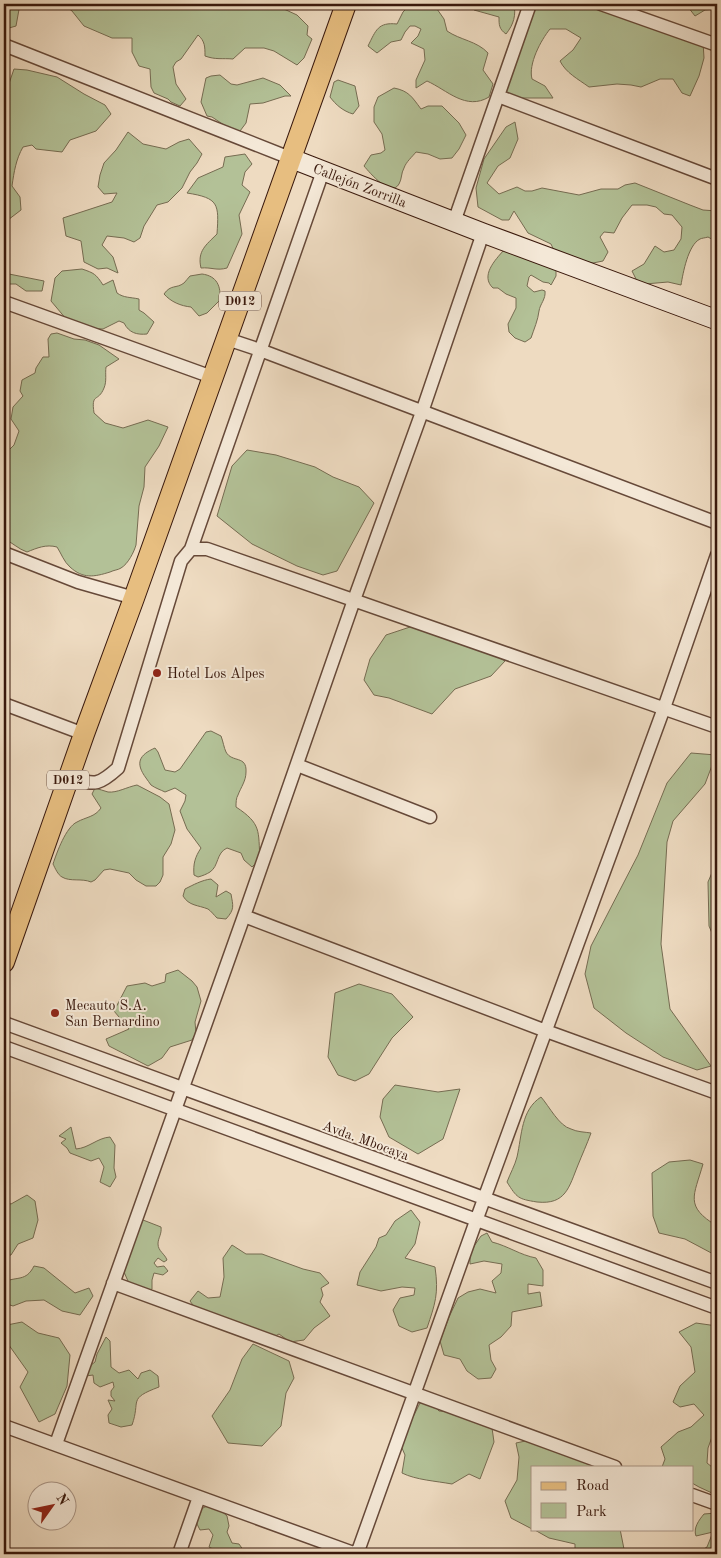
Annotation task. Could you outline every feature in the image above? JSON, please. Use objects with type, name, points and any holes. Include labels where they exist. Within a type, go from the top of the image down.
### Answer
[{"type":"main road","name":"D012","points":[[4,962],[9,930],[68,778],[134,598],[346,4]]},
{"type":"street","points":[[454,222],[530,4]]},
{"type":"street","points":[[601,4],[717,45]]},
{"type":"street","name":"Callejón Zorrilla","points":[[5,50],[483,233],[717,320]]},
{"type":"street","points":[[498,96],[717,179]]},
{"type":"street","points":[[68,778],[93,784],[106,778],[118,768],[180,560],[191,549],[323,171]]},
{"type":"street","points":[[56,1444],[422,412],[483,233]]},
{"type":"street","points":[[4,302],[212,377]]},
{"type":"street","points":[[227,339],[717,523]]},
{"type":"street","points":[[191,549],[208,548],[717,727]]},
{"type":"street","points":[[4,553],[78,582],[134,598]]},
{"type":"street","points":[[4,1426],[356,1554],[664,708],[717,555]]},
{"type":"street","points":[[4,704],[84,734]]},
{"type":"street","points":[[297,765],[430,817]]},
{"type":"street","points":[[244,916],[546,1031],[717,1093]]},
{"type":"street","name":"Avda. Mbocaya","points":[[4,1023],[717,1284]]},
{"type":"street","points":[[4,1047],[717,1308]]},
{"type":"street","points":[[113,1283],[612,1466]]},
{"type":"street","points":[[694,1496],[717,1504]]},
{"type":"street","points":[[178,1554],[199,1497]]},
{"type":"green space","points":[[6,4],[20,4],[16,26],[9,28],[4,16]]},
{"type":"green space","points":[[63,4],[273,4],[297,15],[308,26],[307,35],[312,39],[304,58],[297,65],[274,51],[264,48],[245,48],[233,59],[205,56],[204,44],[198,35],[173,67],[176,84],[186,99],[180,106],[154,93],[151,87],[150,69],[139,66],[132,52],[132,38],[112,38],[84,26],[72,11]]},
{"type":"green space","points":[[469,4],[514,4],[515,12],[511,27],[506,34],[499,25],[499,17],[474,10]]},
{"type":"green space","points":[[536,4],[607,4],[703,42],[704,58],[699,76],[690,96],[682,93],[673,79],[660,79],[641,87],[617,84],[589,87],[569,72],[560,61],[573,50],[581,38],[566,29],[550,29],[539,46],[532,66],[532,79],[545,86],[553,98],[514,98],[504,95]]},
{"type":"green space","points":[[673,4],[717,4],[717,9],[705,10],[695,16],[688,7],[678,7]]},
{"type":"green space","points":[[409,6],[437,9],[444,19],[447,31],[479,46],[488,53],[483,70],[493,84],[489,97],[481,101],[472,102],[457,98],[427,81],[416,88],[416,80],[425,60],[424,49],[411,43],[418,36],[421,29],[415,26],[410,26],[401,40],[391,42],[377,53],[368,46],[378,28],[386,24],[397,24],[403,12]]},
{"type":"green space","points":[[14,69],[57,77],[105,105],[111,114],[96,131],[70,140],[62,152],[36,149],[32,145],[23,147],[17,161],[12,186],[20,197],[21,210],[4,223],[4,98]]},
{"type":"green space","points":[[220,75],[231,84],[237,85],[263,78],[280,85],[291,96],[263,103],[250,104],[246,123],[240,131],[230,129],[212,117],[207,116],[201,102],[206,78]]},
{"type":"green space","points":[[338,80],[355,86],[359,106],[353,114],[340,107],[330,97],[334,82]]},
{"type":"green space","points":[[394,88],[407,93],[421,109],[428,106],[442,106],[459,123],[466,135],[452,158],[440,159],[416,152],[405,166],[399,184],[395,188],[391,188],[381,183],[364,166],[371,155],[385,150],[382,134],[374,122],[374,107],[378,97]]},
{"type":"green space","points":[[515,122],[518,139],[510,158],[498,166],[487,183],[499,194],[517,187],[525,191],[542,188],[579,195],[601,189],[618,189],[635,183],[703,210],[717,211],[717,242],[708,237],[696,242],[689,253],[681,285],[668,282],[645,284],[637,281],[632,271],[644,264],[655,246],[664,252],[674,250],[681,239],[682,227],[672,215],[664,214],[656,207],[632,205],[614,233],[604,232],[600,237],[608,252],[603,261],[593,263],[556,255],[551,244],[528,233],[514,211],[509,220],[502,220],[478,207],[476,188],[484,159],[506,127]]},
{"type":"green space","points":[[128,132],[143,144],[166,149],[189,139],[202,154],[182,188],[168,202],[157,205],[144,226],[140,238],[134,242],[124,238],[107,236],[102,245],[113,257],[118,273],[107,268],[98,269],[84,262],[81,241],[66,236],[63,218],[112,202],[117,193],[104,194],[98,187],[100,175],[104,163],[116,150]]},
{"type":"green space","points":[[245,154],[252,164],[245,172],[242,185],[250,192],[239,215],[242,234],[227,268],[201,268],[201,253],[217,234],[217,209],[211,200],[187,193],[198,178],[223,167],[225,157]]},
{"type":"green space","points":[[504,250],[556,264],[556,276],[551,285],[531,275],[529,277],[527,286],[534,292],[545,291],[545,294],[531,338],[525,342],[515,338],[509,332],[508,324],[516,308],[516,298],[498,288],[493,288],[489,283],[488,273],[490,268]]},
{"type":"green space","points":[[82,269],[94,274],[103,285],[113,280],[117,293],[120,295],[139,299],[139,310],[154,322],[147,334],[134,333],[124,323],[119,321],[103,329],[81,328],[67,320],[51,301],[55,278],[62,271]]},
{"type":"green space","points":[[4,273],[44,281],[42,291],[26,291],[16,284],[4,284]]},
{"type":"green space","points":[[202,274],[215,279],[220,290],[220,300],[207,313],[199,316],[191,307],[176,303],[164,294],[169,289],[184,283],[190,276]]},
{"type":"green space","points":[[57,333],[99,345],[119,359],[106,367],[104,388],[102,393],[93,402],[94,413],[105,423],[123,428],[148,420],[168,427],[159,446],[145,467],[144,487],[139,506],[134,551],[124,566],[99,575],[79,574],[66,563],[57,547],[45,546],[27,552],[4,539],[4,455],[14,445],[19,431],[11,419],[13,407],[23,396],[20,391],[22,380],[35,373],[43,357],[49,357],[48,339],[51,334]]},
{"type":"green space","points":[[247,450],[276,455],[315,467],[333,477],[359,487],[374,503],[337,571],[323,575],[297,566],[252,544],[217,516],[232,466]]},
{"type":"green space","points":[[416,625],[453,632],[505,661],[491,676],[455,689],[432,714],[389,698],[374,695],[364,680],[370,659],[386,635]]},
{"type":"green space","points":[[211,731],[221,736],[225,750],[229,755],[242,761],[246,767],[245,778],[237,798],[236,807],[250,818],[257,829],[260,859],[252,867],[244,860],[241,853],[227,848],[221,853],[213,869],[198,877],[194,875],[194,867],[201,848],[187,829],[180,811],[186,795],[175,788],[165,792],[150,784],[143,773],[140,760],[145,754],[155,748],[165,770],[175,772],[180,769],[206,732]]},
{"type":"green space","points":[[691,753],[716,755],[705,784],[673,821],[667,842],[661,944],[670,1009],[711,1066],[697,1070],[663,1057],[626,1033],[594,1008],[585,974],[591,946],[638,855],[667,783]]},
{"type":"green space","points":[[137,785],[169,804],[175,830],[171,844],[163,857],[163,875],[160,882],[156,886],[146,886],[129,873],[110,869],[104,870],[91,882],[61,876],[53,864],[66,834],[73,825],[93,815],[101,808],[92,794],[95,788],[111,792]]},
{"type":"green space","points":[[717,861],[717,945],[709,926],[708,882]]},
{"type":"green space","points":[[211,879],[218,885],[216,897],[226,891],[231,894],[233,907],[226,919],[217,918],[208,909],[191,903],[183,896],[185,889]]},
{"type":"green space","points":[[178,970],[197,987],[201,1001],[195,1022],[196,1033],[192,1040],[170,1047],[162,1058],[148,1066],[109,1046],[106,1039],[129,1029],[114,1011],[127,986],[145,983],[152,986],[165,982],[166,974]]},
{"type":"green space","points":[[359,984],[392,994],[413,1017],[392,1038],[369,1074],[355,1081],[338,1075],[328,1057],[335,993]]},
{"type":"green space","points":[[395,1085],[438,1092],[460,1089],[443,1139],[418,1154],[389,1137],[380,1117],[383,1099]]},
{"type":"green space","points":[[541,1097],[562,1124],[576,1131],[591,1133],[569,1187],[560,1197],[554,1201],[547,1202],[522,1199],[516,1195],[507,1182],[517,1157],[526,1116],[534,1102]]},
{"type":"green space","points":[[71,1127],[76,1149],[110,1137],[115,1145],[114,1168],[116,1177],[110,1187],[100,1182],[104,1167],[99,1158],[91,1161],[70,1153],[61,1143],[66,1139],[59,1136]]},
{"type":"green space","points":[[690,1160],[703,1164],[694,1200],[700,1212],[717,1226],[717,1256],[685,1239],[659,1233],[653,1216],[652,1173],[669,1162]]},
{"type":"green space","points":[[27,1195],[35,1201],[38,1220],[33,1238],[18,1244],[11,1255],[4,1256],[4,1202],[11,1204]]},
{"type":"green space","points":[[411,1210],[420,1222],[415,1244],[405,1258],[435,1267],[437,1285],[434,1305],[427,1328],[412,1332],[399,1326],[393,1310],[400,1298],[414,1295],[415,1288],[402,1287],[381,1291],[357,1285],[360,1272],[376,1247],[379,1238],[386,1235],[395,1221]]},
{"type":"green space","points":[[143,1220],[161,1227],[158,1246],[167,1260],[164,1262],[158,1258],[154,1263],[157,1267],[164,1266],[168,1271],[163,1275],[154,1273],[152,1289],[148,1292],[131,1288],[124,1272]]},
{"type":"green space","points":[[487,1233],[492,1242],[536,1258],[543,1270],[543,1286],[528,1284],[528,1294],[540,1292],[542,1306],[512,1312],[511,1326],[501,1337],[489,1345],[491,1360],[496,1369],[491,1378],[478,1379],[467,1371],[460,1359],[444,1355],[440,1341],[458,1298],[468,1292],[480,1289],[496,1293],[492,1281],[501,1273],[502,1264],[484,1261],[470,1264],[470,1252],[481,1236]]},
{"type":"green space","points":[[232,1245],[246,1254],[262,1254],[320,1273],[329,1283],[321,1288],[323,1295],[320,1302],[330,1316],[314,1328],[304,1340],[290,1342],[279,1334],[268,1340],[195,1308],[190,1301],[198,1291],[208,1298],[220,1297],[224,1277],[223,1258]]},
{"type":"green space","points":[[34,1266],[44,1268],[75,1293],[89,1288],[93,1296],[80,1315],[62,1311],[44,1300],[26,1301],[13,1306],[4,1303],[4,1282],[24,1277]]},
{"type":"green space","points":[[22,1322],[38,1333],[59,1338],[70,1355],[67,1386],[55,1414],[39,1422],[20,1387],[28,1372],[6,1341],[7,1325]]},
{"type":"green space","points":[[696,1323],[717,1326],[717,1423],[708,1448],[707,1463],[717,1471],[717,1490],[712,1493],[694,1484],[694,1466],[662,1466],[665,1459],[661,1447],[678,1432],[691,1427],[704,1415],[694,1404],[680,1407],[673,1402],[680,1386],[695,1372],[691,1347],[679,1332]]},
{"type":"green space","points":[[106,1337],[110,1341],[111,1367],[119,1373],[129,1370],[138,1379],[141,1373],[150,1370],[158,1376],[159,1387],[143,1394],[137,1401],[132,1425],[121,1427],[109,1423],[108,1415],[112,1409],[108,1400],[115,1401],[111,1396],[111,1391],[114,1387],[113,1382],[100,1387],[94,1383],[93,1375],[86,1376],[87,1368],[95,1362]]},
{"type":"green space","points":[[253,1344],[289,1361],[294,1378],[286,1393],[281,1426],[262,1446],[228,1443],[212,1416],[230,1390],[242,1359]]},
{"type":"green space","points":[[430,1402],[439,1411],[467,1413],[492,1428],[494,1442],[480,1479],[469,1474],[452,1484],[420,1479],[402,1473],[405,1455],[398,1439],[420,1403]]},
{"type":"green space","points":[[530,1440],[611,1466],[531,1466],[531,1528],[511,1518],[505,1501],[517,1480],[519,1457],[516,1443]]},
{"type":"green space","points":[[207,1506],[217,1507],[227,1516],[229,1526],[227,1532],[232,1543],[239,1544],[246,1554],[213,1554],[215,1550],[209,1547],[213,1535],[209,1529],[200,1530],[197,1524],[197,1511]]},
{"type":"green space","points":[[716,1513],[716,1554],[690,1554],[699,1552],[707,1547],[713,1532],[696,1536],[698,1521],[704,1514]]},
{"type":"green space","points":[[535,1530],[620,1530],[625,1554],[575,1554],[575,1544],[549,1538]]},
{"type":"place","name":"Hotel Los Alpes","points":[[157,673]]},
{"type":"place","name":"Mecauto S.A. San Bernardino","points":[[55,1013]]}]
